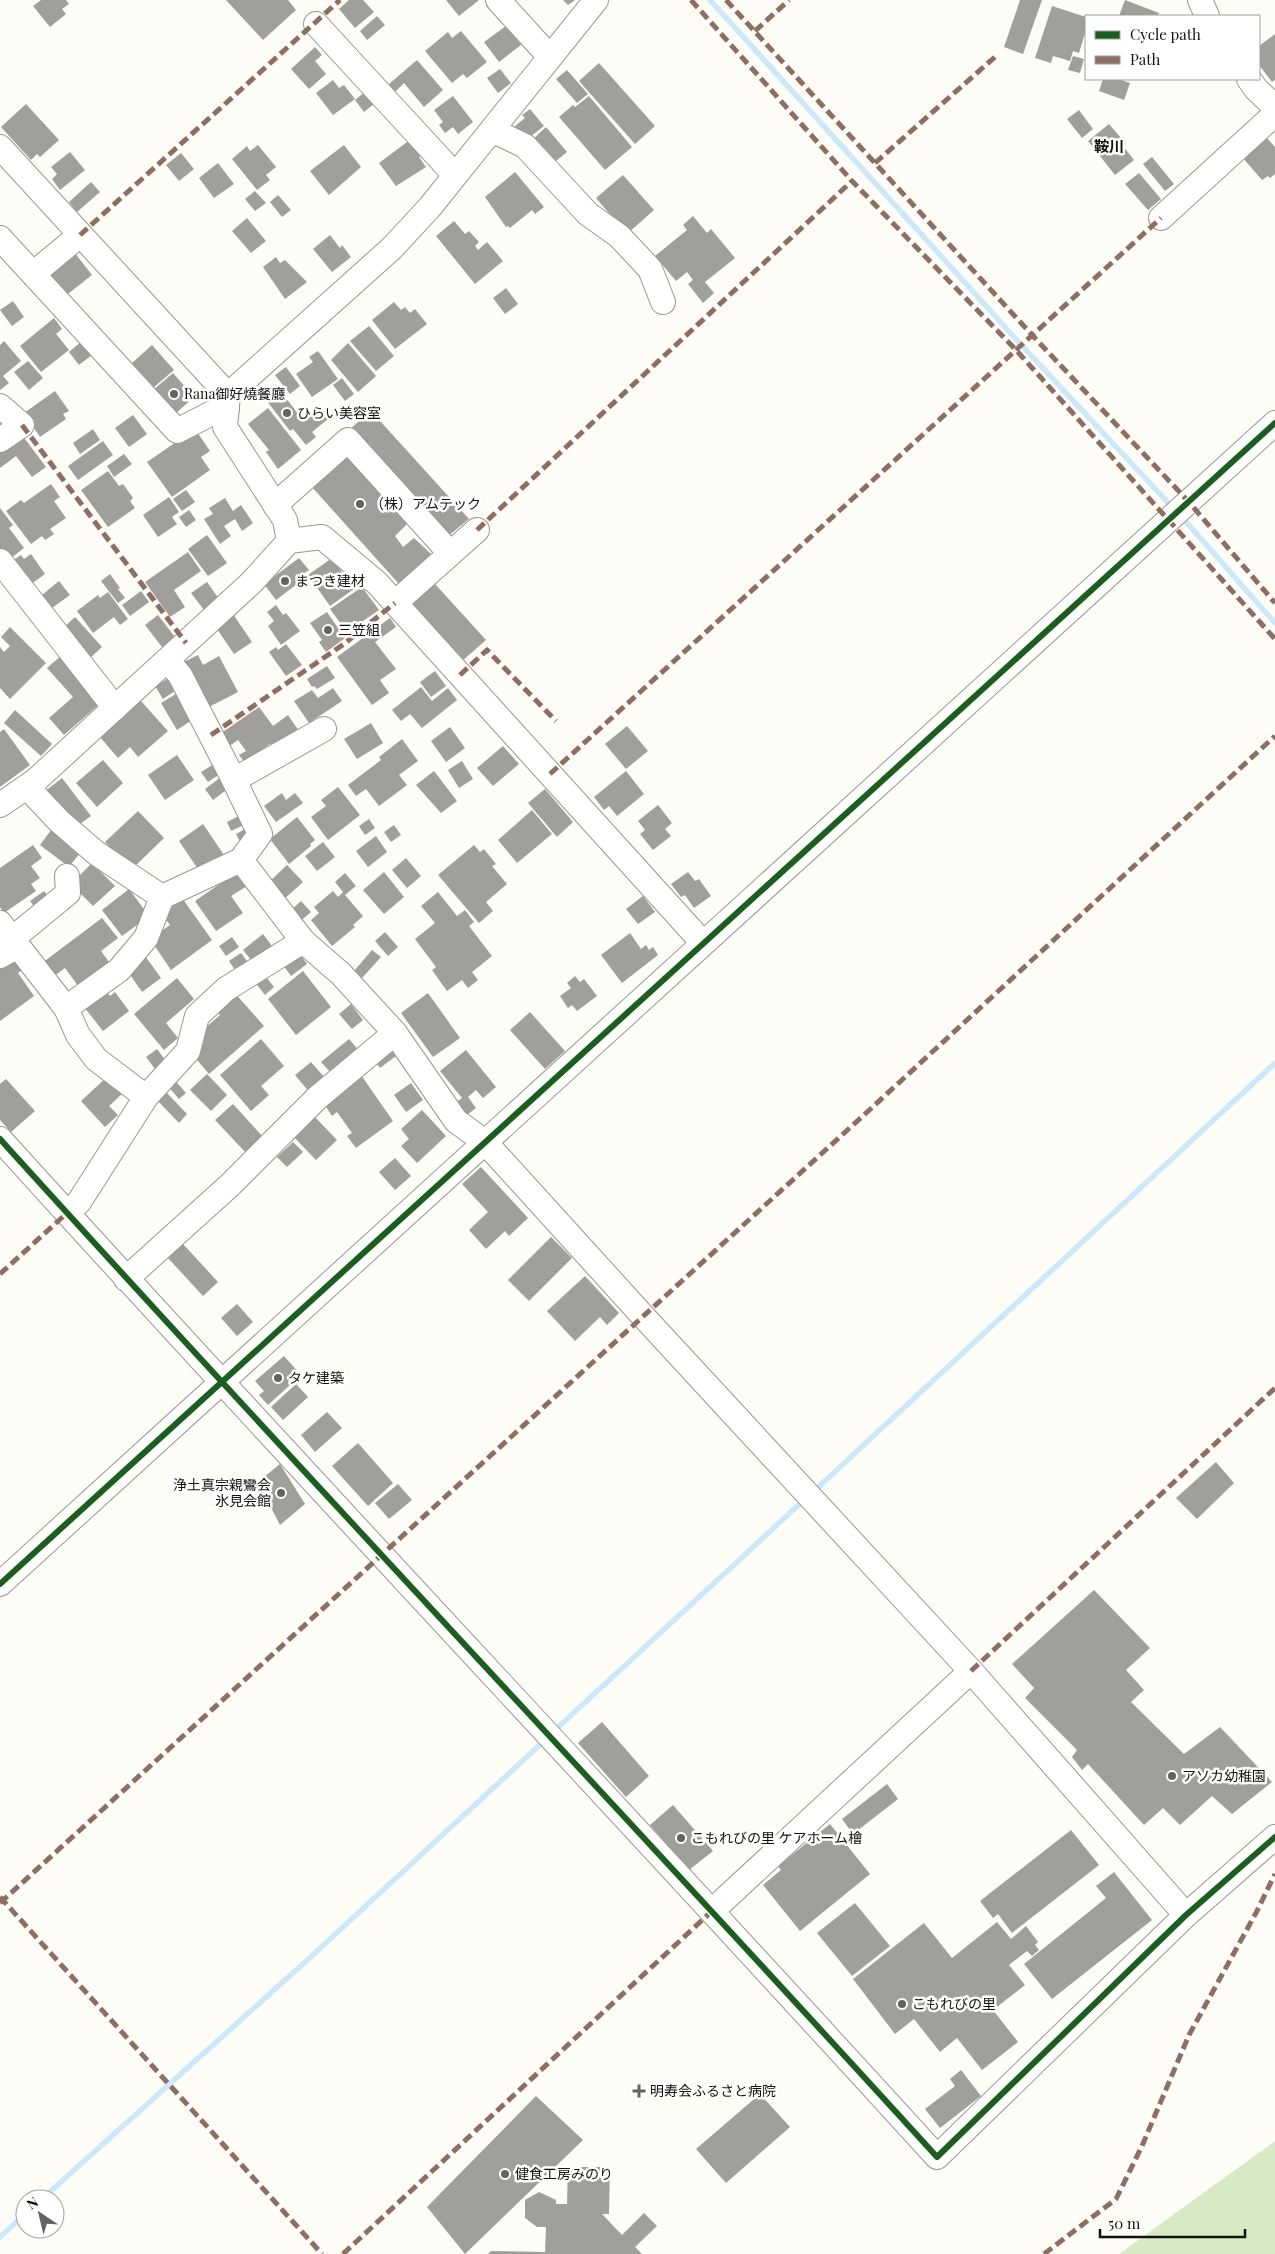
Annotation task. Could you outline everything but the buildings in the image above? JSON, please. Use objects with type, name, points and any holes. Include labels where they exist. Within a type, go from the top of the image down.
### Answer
[{"type":"street","points":[[498,0],[550,57]]},
{"type":"street","points":[[0,238],[177,431],[212,413],[227,402],[392,248],[455,175],[596,0]]},
{"type":"street","points":[[1200,0],[1206,15]]},
{"type":"street","points":[[316,24],[455,175]]},
{"type":"street","points":[[1250,80],[1256,89],[1275,107]]},
{"type":"street","points":[[1161,218],[1275,114]]},
{"type":"street","points":[[492,130],[525,146],[588,214],[619,236],[650,269],[662,302]]},
{"type":"street","points":[[0,148],[80,235],[227,402],[225,427],[284,520],[289,540]]},
{"type":"street","points":[[33,274],[80,235]]},
{"type":"street","points":[[0,406],[22,425],[0,440]]},
{"type":"street","points":[[0,1584],[1275,423]]},
{"type":"street","points":[[275,505],[348,440],[450,553]]},
{"type":"street","points":[[395,603],[476,530]]},
{"type":"street","points":[[0,805],[27,786],[115,708],[252,582],[289,540],[322,537],[377,583],[703,943]]},
{"type":"street","points":[[0,561],[115,708]]},
{"type":"street","points":[[66,1008],[119,970],[146,938],[162,897],[241,860],[260,834],[180,675],[166,660]]},
{"type":"street","points":[[234,780],[324,728]]},
{"type":"street","points":[[27,786],[59,820],[96,853],[162,897]]},
{"type":"street","points":[[241,860],[303,941],[341,974],[394,1034],[456,1121],[485,1142],[642,1316],[972,1671],[1186,1915]]},
{"type":"street","points":[[67,876],[68,893],[7,941],[66,1008],[78,1035],[96,1059],[146,1097]]},
{"type":"street","points":[[67,1213],[79,1202],[146,1097],[188,1051],[197,1016],[226,988],[303,941]]},
{"type":"street","points":[[126,1279],[230,1186],[318,1098],[394,1034]]},
{"type":"street","points":[[0,1139],[126,1279],[548,1737],[713,1910],[937,2157],[1186,1915],[1275,1837]]},
{"type":"street","points":[[713,1910],[972,1671]]},
{"type":"green space","points":[[1275,2141],[1275,2254],[1119,2254]]},
{"type":"waterway","points":[[710,0],[1014,337],[1174,509]]},
{"type":"waterway","points":[[1181,516],[1275,623]]},
{"type":"waterway","points":[[812,1493],[1275,1063]]},
{"type":"waterway","points":[[553,1732],[805,1499]]},
{"type":"waterway","points":[[53,2189],[315,1953],[545,1740]]},
{"type":"waterway","points":[[0,2237],[15,2223]]},
{"type":"marked path","points":[[80,235],[340,0]]},
{"type":"marked path","points":[[691,0],[852,181],[1017,351],[1275,639]]},
{"type":"marked path","points":[[726,0],[1033,336],[1188,501],[1275,603]]},
{"type":"marked path","points":[[755,31],[789,0]]},
{"type":"marked path","points":[[875,163],[996,56]]},
{"type":"marked path","points":[[477,530],[852,181]]},
{"type":"marked path","points":[[550,774],[1161,218]]},
{"type":"marked path","points":[[22,425],[186,643]]},
{"type":"marked path","points":[[211,735],[344,644],[395,603]]},
{"type":"marked path","points":[[460,675],[487,650],[556,721]]},
{"type":"marked path","points":[[0,1903],[865,1114],[1275,736]]},
{"type":"marked path","points":[[0,1274],[67,1213]]},
{"type":"marked path","points":[[971,1671],[1275,1388]]},
{"type":"marked path","points":[[1044,2254],[1116,2199],[1142,2146],[1189,2035],[1257,1911],[1275,1874]]},
{"type":"marked path","points":[[0,1897],[322,2254]]},
{"type":"marked path","points":[[343,2254],[713,1910]]},
{"type":"cycle path","points":[[0,1584],[1275,423]]},
{"type":"cycle path","points":[[0,1139],[937,2157],[1186,1915],[1275,1837]]},
{"type":"place","name":"Rana御好燒餐廳","points":[[174,394]]},
{"type":"place","name":"ひらい美容室","points":[[287,413]]},
{"type":"place","name":"（株）アムテック","points":[[360,504]]},
{"type":"place","name":"まつき建材","points":[[285,581]]},
{"type":"place","name":"三笠組","points":[[328,630]]},
{"type":"place","name":"タケ建築","points":[[278,1378]]},
{"type":"place","name":"浄土真宗親鸞会 氷見会館","points":[[281,1493]]},
{"type":"place","name":"アソカ幼稚園","points":[[1172,1776]]},
{"type":"place","name":"こもれびの里 ケアホーム檜","points":[[681,1838]]},
{"type":"place","name":"こもれびの里","points":[[902,2004]]},
{"type":"place","name":"明寿会ふるさと病院","points":[[639,2091]]},
{"type":"place","name":"健食工房みのり","points":[[505,2174]]},
{"type":"district","name":"鞍川","points":[[1109,147]]}]
